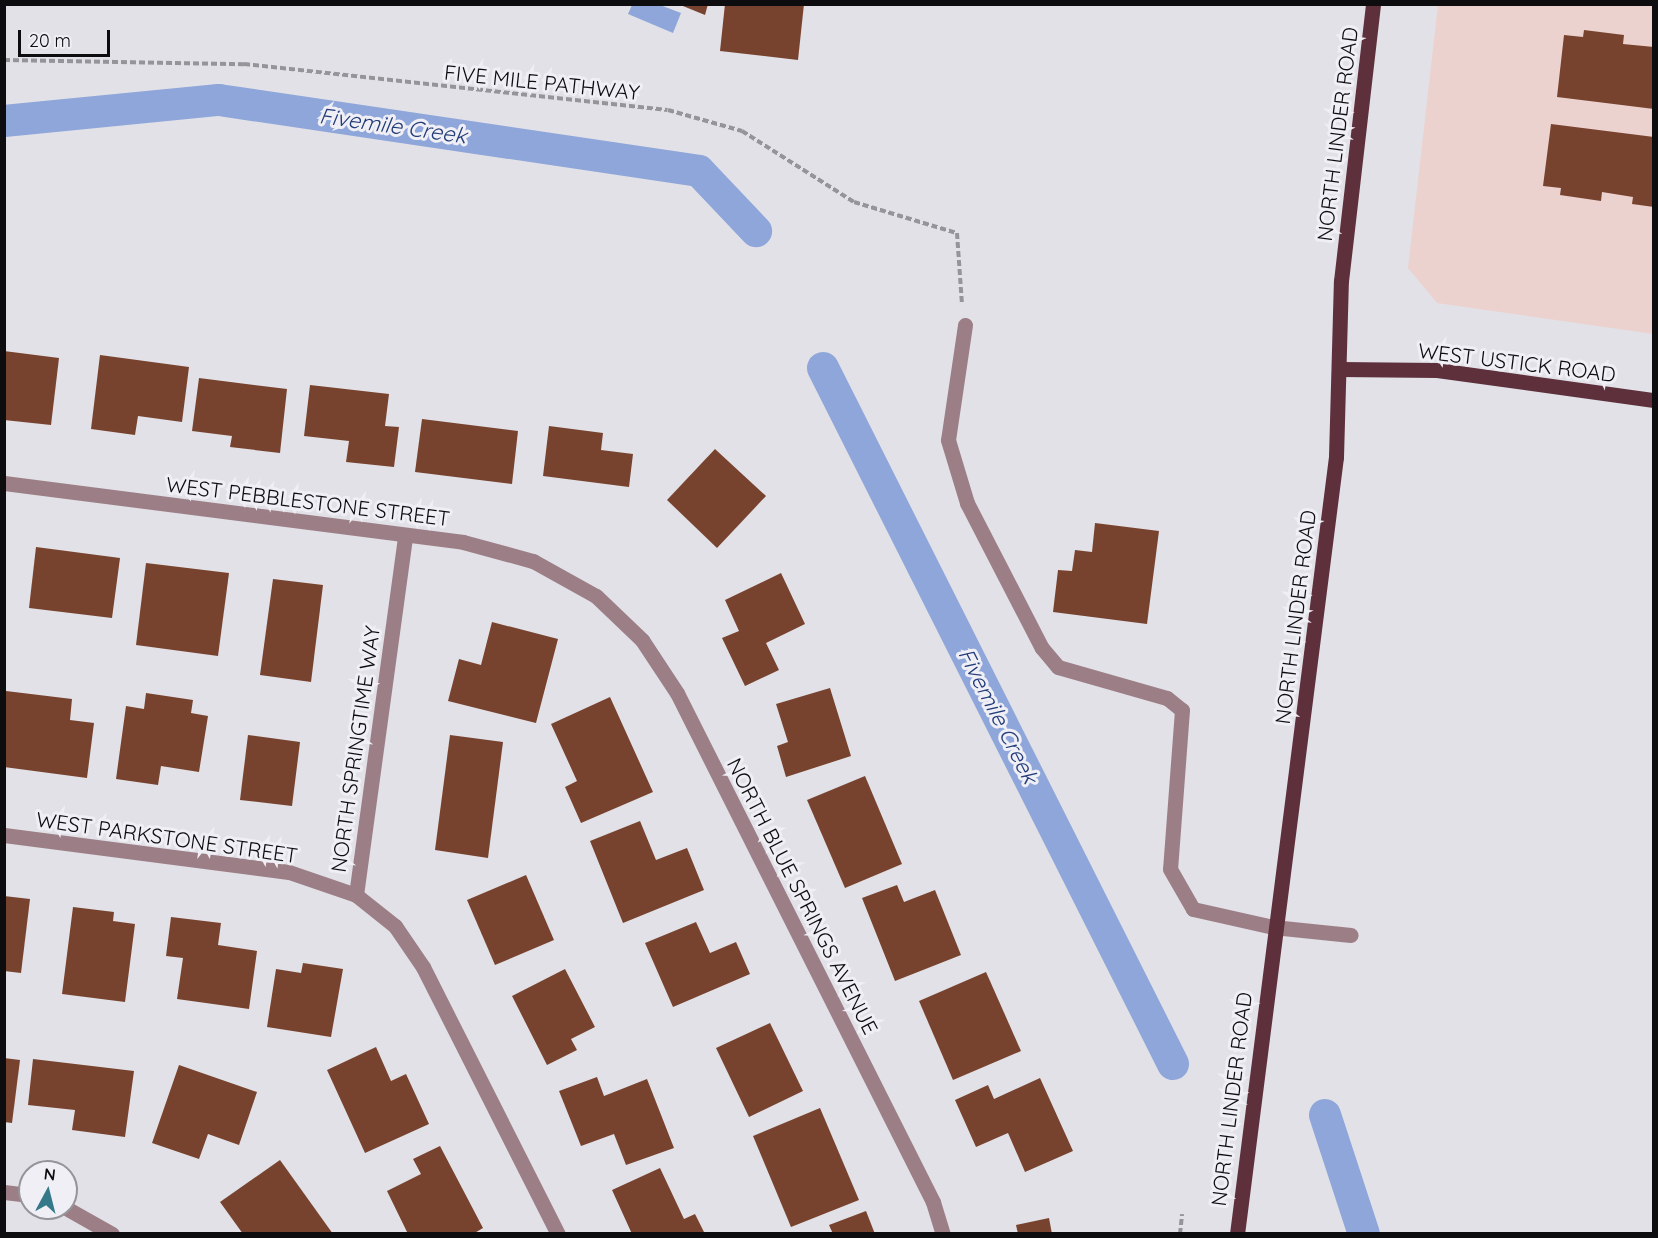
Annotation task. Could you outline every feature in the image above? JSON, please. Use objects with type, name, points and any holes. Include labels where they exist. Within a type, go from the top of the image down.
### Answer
[{"type":"main road","name":"NORTH LINDER ROAD","points":[[1237,1233],[1273,927],[1336,457],[1341,281],[1373,4]]},
{"type":"main road","name":"WEST USTICK ROAD","points":[[1339,369],[1437,370],[1653,400]]},
{"type":"street","points":[[965,326],[948,448],[972,513],[1042,648],[1058,667],[1167,698],[1182,710],[1170,870],[1192,909],[1273,927],[1351,935]]},
{"type":"street","name":"WEST PEBBLESTONE STREET","points":[[4,483],[498,549],[533,561],[596,596]]},
{"type":"street","name":"NORTH SPRINGTIME WAY","points":[[405,535],[356,895],[394,926],[423,967],[558,1233]]},
{"type":"street","name":"NORTH BLUE SPRINGS AVENUE","points":[[596,596],[642,640],[677,693],[933,1202],[943,1233]]},
{"type":"street","name":"WEST PARKSTONE STREET","points":[[4,835],[289,872],[356,895]]},
{"type":"street","points":[[78,1215],[112,1233]]},
{"type":"path","name":"FIVE MILE PATHWAY","points":[[4,60],[244,64],[668,110],[742,131],[854,202],[957,233],[965,326]]},
{"type":"path","points":[[1180,1233],[1182,1214]]},
{"type":"shaded area","points":[[1438,5],[1653,5],[1653,334],[1437,303],[1408,268]]},
{"type":"water","points":[[632,5],[660,5],[681,13],[673,33],[628,14]]},
{"type":"building","points":[[678,4],[708,4],[705,15]]},
{"type":"building","points":[[725,4],[804,4],[798,60],[720,51]]},
{"type":"building","points":[[1584,30],[1624,35],[1623,44],[1654,47],[1654,109],[1557,97],[1564,35],[1583,37]]},
{"type":"building","points":[[1551,124],[1654,137],[1654,207],[1632,204],[1633,197],[1602,192],[1601,201],[1560,195],[1561,188],[1543,186]]},
{"type":"building","points":[[4,351],[59,358],[51,425],[4,420]]},
{"type":"building","points":[[100,355],[189,367],[182,422],[138,416],[135,435],[91,429]]},
{"type":"building","points":[[199,378],[287,389],[280,453],[230,447],[232,436],[192,431]]},
{"type":"building","points":[[310,385],[389,394],[385,426],[399,427],[394,467],[346,462],[349,441],[304,436]]},
{"type":"building","points":[[422,419],[518,431],[512,484],[415,472]]},
{"type":"building","points":[[549,426],[603,433],[601,450],[633,454],[629,487],[543,476]]},
{"type":"building","points":[[715,449],[766,496],[717,548],[667,500]]},
{"type":"building","points":[[1095,523],[1159,531],[1147,624],[1053,612],[1058,570],[1072,571],[1075,550],[1092,552]]},
{"type":"building","points":[[36,547],[120,558],[112,618],[29,608]]},
{"type":"building","points":[[146,563],[229,573],[218,656],[136,645]]},
{"type":"building","points":[[781,573],[805,624],[766,643],[779,670],[745,686],[722,638],[739,631],[725,600]]},
{"type":"building","points":[[273,579],[323,585],[311,682],[260,675]]},
{"type":"building","points":[[492,622],[558,639],[536,723],[448,701],[459,659],[481,665]]},
{"type":"building","points":[[830,688],[851,756],[786,777],[777,746],[788,742],[776,704]]},
{"type":"building","points":[[6,691],[72,699],[70,720],[94,723],[87,778],[4,767]]},
{"type":"building","points":[[146,693],[193,700],[191,713],[208,716],[199,772],[161,766],[158,785],[116,779],[126,706],[144,709]]},
{"type":"building","points":[[610,697],[653,792],[581,823],[565,787],[577,781],[551,724]]},
{"type":"building","points":[[248,735],[300,742],[292,806],[240,800]]},
{"type":"building","points":[[450,735],[503,742],[488,858],[435,850]]},
{"type":"building","points":[[865,776],[902,864],[845,888],[807,800]]},
{"type":"building","points":[[640,821],[656,860],[687,848],[704,890],[623,923],[590,841]]},
{"type":"building","points":[[526,875],[554,940],[495,965],[467,900]]},
{"type":"building","points":[[897,885],[904,902],[935,890],[961,955],[895,981],[862,898]]},
{"type":"building","points":[[4,896],[30,899],[21,973],[4,971]]},
{"type":"building","points":[[73,907],[114,912],[113,921],[135,924],[125,1002],[62,994]]},
{"type":"building","points":[[171,917],[221,923],[218,945],[257,951],[249,1009],[177,999],[183,958],[166,956]]},
{"type":"building","points":[[696,922],[710,953],[736,942],[750,974],[673,1007],[645,943]]},
{"type":"building","points":[[303,963],[343,969],[331,1037],[267,1027],[276,969],[301,973]]},
{"type":"building","points":[[565,969],[595,1027],[571,1039],[577,1050],[547,1065],[512,996]]},
{"type":"building","points":[[986,972],[1021,1051],[953,1080],[919,1001]]},
{"type":"building","points":[[770,1023],[803,1091],[749,1117],[716,1048]]},
{"type":"building","points":[[376,1047],[391,1081],[406,1074],[429,1124],[365,1153],[327,1070]]},
{"type":"building","points":[[4,1058],[20,1060],[12,1123],[4,1122]]},
{"type":"building","points":[[33,1059],[134,1071],[125,1137],[72,1130],[75,1110],[28,1105]]},
{"type":"building","points":[[179,1065],[257,1092],[239,1145],[208,1134],[199,1159],[152,1143]]},
{"type":"building","points":[[597,1077],[604,1096],[647,1079],[674,1148],[626,1165],[614,1134],[581,1146],[559,1091]]},
{"type":"building","points":[[1040,1078],[1073,1151],[1025,1172],[1008,1133],[976,1147],[955,1100],[988,1085],[994,1099]]},
{"type":"building","points":[[820,1108],[859,1200],[791,1227],[753,1136]]},
{"type":"building","points":[[440,1146],[483,1228],[473,1234],[408,1234],[387,1191],[421,1174],[413,1159]]},
{"type":"building","points":[[280,1160],[333,1234],[243,1234],[220,1202]]},
{"type":"building","points":[[660,1168],[684,1219],[695,1214],[705,1234],[632,1234],[612,1190]]},
{"type":"building","points":[[866,1211],[875,1234],[833,1234],[829,1225]]},
{"type":"building","points":[[1049,1218],[1052,1234],[1018,1234],[1016,1225]]},
{"type":"waterway","name":"Fivemile Creek","points":[[4,121],[219,100],[699,171],[756,231]]},
{"type":"waterway","name":"Fivemile Creek","points":[[823,368],[1173,1064]]},
{"type":"waterway","points":[[1325,1115],[1364,1234]]}]
